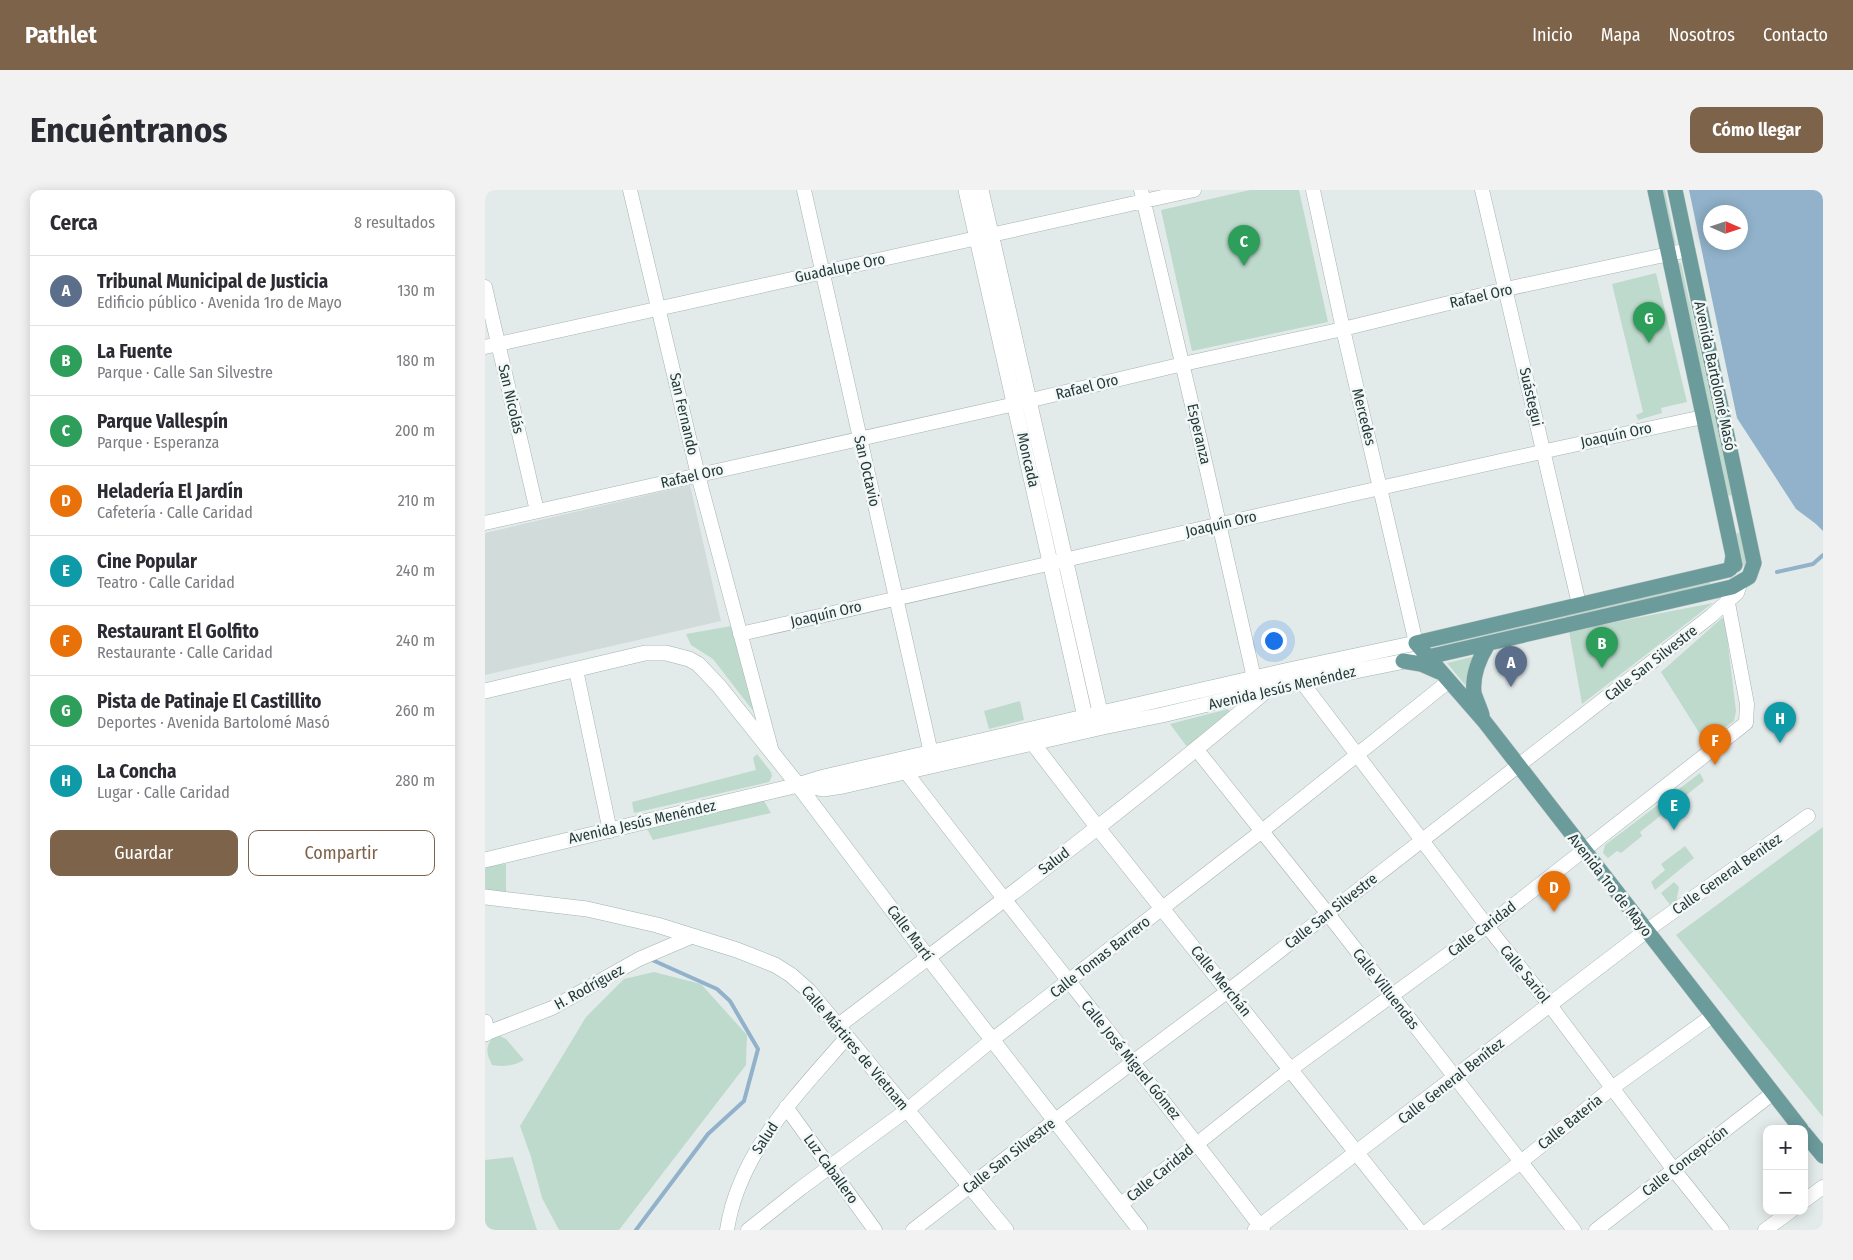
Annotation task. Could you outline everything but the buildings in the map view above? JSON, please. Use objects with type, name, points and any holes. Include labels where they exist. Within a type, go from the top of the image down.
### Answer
[{"type":"main road","name":"Moncada","points":[[966,190],[985,237]]},
{"type":"main road","name":"Moncada","points":[[981,190],[985,237],[1094,722]]},
{"type":"main road","name":"Avenida Bartolomé Masó","points":[[1655,190],[1740,584],[1749,577],[1754,563],[1675,190]]},
{"type":"main road","points":[[1724,514],[1743,510]]},
{"type":"main road","name":"Avenida Jesús Menéndez","points":[[798,785],[823,789],[906,772],[1028,737],[1094,722],[1254,678],[1416,643],[1728,570],[1731,568],[1733,556]]},
{"type":"main road","name":"Avenida Jesús Menéndez","points":[[1094,722],[1162,715],[1301,682],[1489,644],[1732,588],[1740,584]]},
{"type":"main road","name":"Avenida 1ro de Mayo","points":[[1416,643],[1519,766],[1798,1125]]},
{"type":"main road","points":[[1484,722],[1474,692],[1475,677],[1482,656],[1489,644]]},
{"type":"main road","name":"Calle Martí","points":[[575,670],[645,653],[683,657],[698,664],[719,686],[798,785],[1139,1230]]},
{"type":"main road","points":[[1403,661],[1421,664],[1446,678]]},
{"type":"main road","points":[[485,691],[575,670]]},
{"type":"main road","name":"Salud","points":[[843,1032],[928,957],[1098,828],[1197,750],[1267,690]]},
{"type":"main road","name":"Avenida Jesús Menéndez","points":[[485,860],[798,785],[824,777],[931,753],[1028,737]]},
{"type":"main road","name":"Calle Merchán","points":[[1028,737],[1098,828],[1418,1230]]},
{"type":"main road","name":"Calle Mártires de Vietnam","points":[[485,897],[587,909],[657,925],[737,950],[775,965],[791,975],[809,991],[1006,1230]]},
{"type":"main road","name":"Calle General Benítez","points":[[1260,1229],[1357,1152],[1646,931]]},
{"type":"main road","points":[[1808,1138],[1823,1156]]},
{"type":"street","name":"San Fernando","points":[[630,190],[698,474],[772,752]]},
{"type":"street","name":"San Octavio","points":[[804,190],[931,753]]},
{"type":"street","name":"Guadalupe Oro","points":[[491,345],[985,237],[1143,195],[1194,190]]},
{"type":"street","name":"Mercedes","points":[[1313,190],[1343,329],[1416,643]]},
{"type":"street","name":"Suástegui","points":[[1482,190],[1579,604]]},
{"type":"street","name":"Esperanza","points":[[1143,195],[1254,678]]},
{"type":"street","name":"Rafael Oro","points":[[485,523],[1022,403],[1183,364],[1343,329],[1506,289],[1688,250]]},
{"type":"street","name":"San Nicolás","points":[[485,287],[491,345],[537,511]]},
{"type":"street","name":"Joaquín Oro","points":[[740,634],[1219,524],[1703,417]]},
{"type":"street","name":"Calle San Silvestre","points":[[913,1230],[1054,1120],[1228,991],[1728,603],[1737,593],[1740,584]]},
{"type":"street","name":"Calle Caridad","points":[[1120,1205],[1291,1069],[1487,926],[1746,723],[1747,704],[1728,603]]},
{"type":"street","name":"Calle Sariol","points":[[1292,669],[1356,756],[1722,1230]]},
{"type":"street","points":[[575,670],[610,830]]},
{"type":"street","name":"Calle Tomas Barrero","points":[[748,1230],[907,1110],[992,1040],[1163,909],[1356,756],[1446,678]]},
{"type":"street","name":"Calle Villuendas","points":[[1197,750],[1328,914],[1574,1230]]},
{"type":"street","name":"Calle José Miguel Gómez","points":[[906,772],[1003,900],[1197,1143],[1260,1229]]},
{"type":"street","name":"Calle General Benitez","points":[[1646,931],[1808,816]]},
{"type":"street","name":"H. Rodríguez","points":[[486,1030],[552,1008],[639,959],[693,936]]},
{"type":"street","name":"Calle Bateria","points":[[1429,1230],[1521,1162],[1612,1088],[1712,1016]]},
{"type":"street","name":"Salud","points":[[727,1230],[730,1213],[743,1174],[764,1138],[843,1032]]},
{"type":"street","name":"Calle Concepción","points":[[1596,1230],[1773,1093]]},
{"type":"street","name":"Luz Caballero","points":[[786,1108],[875,1230]]},
{"type":"street","points":[[1808,1198],[1823,1187]]},
{"type":"street","points":[[1765,1230],[1786,1215]]},
{"type":"shaded area","points":[[690,485],[721,621],[485,675],[485,533]]},
{"type":"green space","points":[[1250,190],[1299,190],[1328,322],[1192,351],[1161,210]]},
{"type":"green space","points":[[1661,190],[1665,190],[1676,244],[1673,244]]},
{"type":"green space","points":[[1677,263],[1681,263],[1732,495],[1727,496]]},
{"type":"green space","points":[[1656,273],[1687,402],[1661,408],[1662,413],[1638,420],[1636,415],[1643,412],[1612,284]]},
{"type":"green space","points":[[1740,532],[1747,566],[1744,567],[1736,534]]},
{"type":"green space","points":[[1710,582],[1710,585],[1439,646],[1439,643]]},
{"type":"green space","points":[[1713,603],[1582,704],[1569,631]]},
{"type":"green space","points":[[1722,618],[1725,620],[1736,711],[1734,721],[1705,742],[1661,672]]},
{"type":"green space","points":[[731,626],[757,716],[713,659],[691,645],[686,634]]},
{"type":"green space","points":[[1476,656],[1469,670],[1465,685],[1447,663]]},
{"type":"green space","points":[[1020,701],[1024,720],[989,729],[984,711]]},
{"type":"green space","points":[[1228,709],[1231,714],[1188,748],[1170,724]]},
{"type":"green space","points":[[757,754],[771,772],[772,776],[769,782],[634,813],[632,802],[756,770],[753,758]]},
{"type":"green space","points":[[1700,773],[1704,781],[1640,832],[1642,836],[1621,853],[1617,851],[1608,858],[1603,853],[1605,845]]},
{"type":"green space","points":[[763,799],[771,813],[653,840],[646,827]]},
{"type":"green space","points":[[1823,827],[1823,1117],[1676,935]]},
{"type":"green space","points":[[1685,846],[1694,858],[1655,890],[1651,882],[1665,870],[1661,864]]},
{"type":"green space","points":[[506,864],[506,894],[485,891],[485,866]]},
{"type":"green space","points":[[1674,882],[1679,887],[1676,903],[1671,906],[1661,893]]},
{"type":"green space","points":[[654,972],[701,984],[747,1035],[746,1065],[619,1230],[559,1230],[542,1198],[520,1126],[586,1017],[624,979]]},
{"type":"green space","points":[[498,1035],[506,1039],[524,1060],[508,1066],[492,1065],[487,1048]]},
{"type":"green space","points":[[513,1157],[537,1230],[485,1230],[485,1160]]},
{"type":"water","points":[[1689,190],[1823,190],[1823,531],[1796,509],[1737,418]]},
{"type":"waterway","points":[[1777,572],[1813,564],[1823,555]]},
{"type":"waterway","points":[[636,1230],[708,1134],[744,1101],[758,1049],[730,1001],[717,989],[650,959]]},
{"type":"place","name":"Parque Vallespín","points":[[1244,266]]},
{"type":"place","name":"Pista de Patinaje El Castillito","points":[[1649,343]]},
{"type":"place","name":"La Fuente","points":[[1602,668]]},
{"type":"place","name":"Tribunal Municipal de Justicia","points":[[1511,687]]},
{"type":"place","name":"La Concha","points":[[1780,743]]},
{"type":"place","name":"Restaurant El Golfito","points":[[1715,765]]},
{"type":"place","name":"Cine Popular","points":[[1674,830]]},
{"type":"place","name":"Heladería El Jardín","points":[[1554,912]]}]
